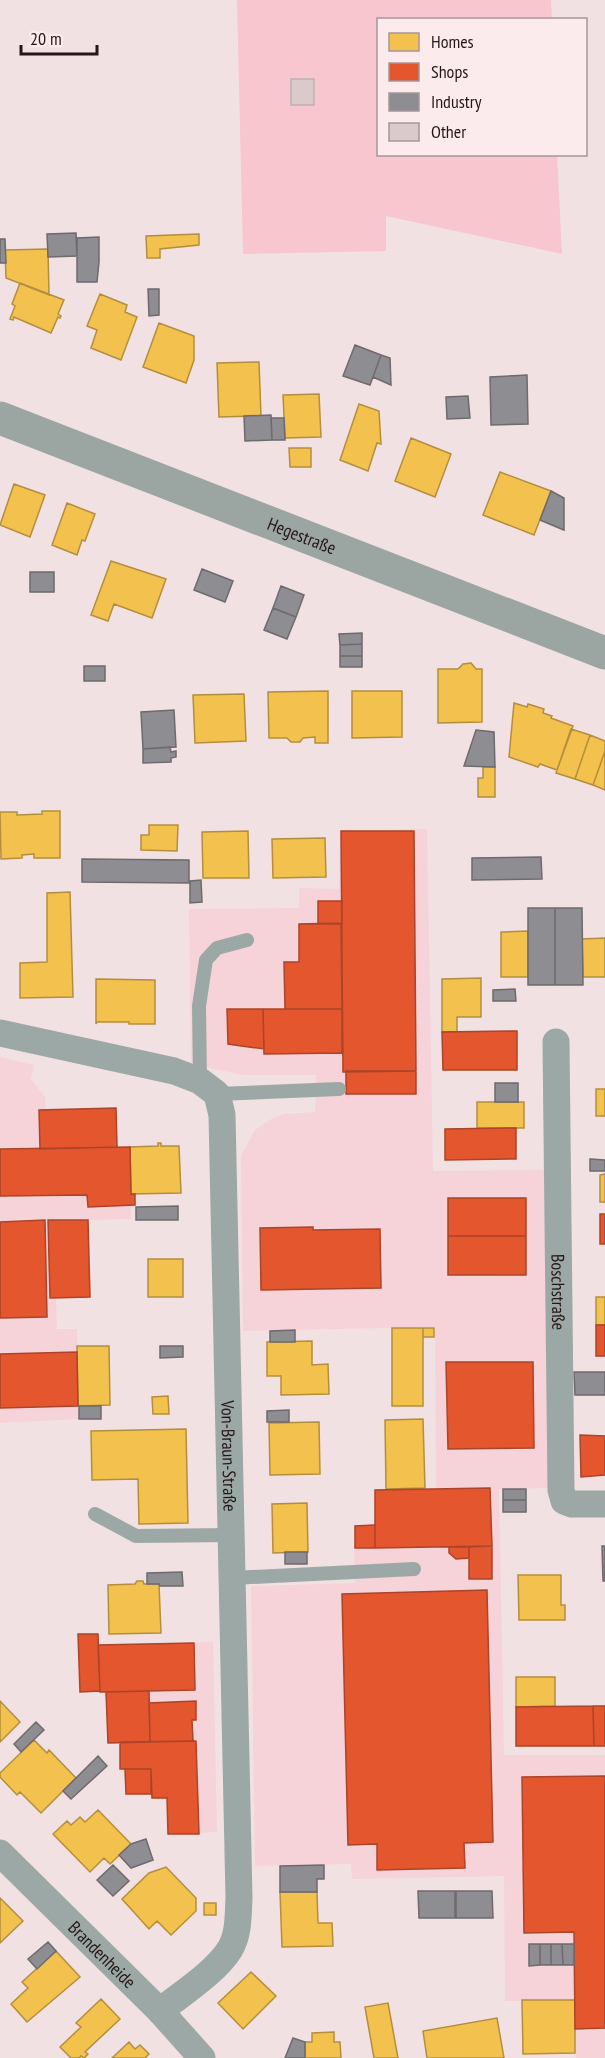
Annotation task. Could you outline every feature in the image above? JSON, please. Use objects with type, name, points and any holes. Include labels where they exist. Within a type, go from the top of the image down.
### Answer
[{"type":"street","name":"Hegestraße","points":[[0,418],[605,653]]},
{"type":"street","points":[[0,1033],[174,1071],[208,1087]]},
{"type":"street","name":"Boschstraße","points":[[556,1042],[561,1490],[564,1501],[572,1504],[605,1504]]},
{"type":"street","name":"Von-Braun-Straße","points":[[160,2011],[216,1965],[230,1948],[238,1927],[222,1115],[208,1087]]},
{"type":"street","name":"Brandenheide","points":[[0,1853],[160,2011],[202,2058]]},
{"type":"lane","points":[[247,940],[218,948],[207,960],[199,1006],[208,1087],[339,1089]]},
{"type":"lane","points":[[95,1514],[135,1536],[231,1535]]},
{"type":"lane","points":[[232,1578],[414,1569]]},
{"type":"shaded area","points":[[237,0],[551,0],[552,18],[377,18],[377,156],[557,156],[562,254],[386,216],[386,251],[243,254]]},
{"type":"shaded area","points":[[427,829],[433,1171],[548,1170],[551,1488],[499,1489],[504,1755],[605,1755],[605,2058],[576,2058],[575,2000],[505,2001],[504,1876],[352,1879],[351,1864],[255,1866],[251,1586],[355,1583],[354,1525],[374,1524],[374,1490],[436,1488],[435,1327],[243,1331],[241,1156],[255,1130],[271,1119],[284,1114],[315,1112],[316,1075],[243,1075],[191,1064],[189,909],[299,908],[299,888],[339,889],[340,830]]},
{"type":"shaded area","points":[[0,1057],[34,1065],[31,1079],[45,1097],[46,1109],[116,1108],[117,1147],[130,1147],[131,1194],[135,1194],[135,1205],[131,1206],[131,1219],[88,1220],[90,1297],[56,1299],[57,1329],[77,1329],[79,1419],[0,1423]]},
{"type":"shaded area","points":[[98,1634],[99,1645],[213,1642],[217,1832],[168,1834],[167,1798],[152,1798],[151,1794],[126,1794],[125,1770],[120,1769],[120,1743],[108,1743],[106,1692],[80,1692],[78,1635]]},
{"type":"building: Homes","points":[[199,234],[199,245],[160,249],[160,258],[147,258],[146,236]]},
{"type":"building: Homes","points":[[48,249],[49,295],[6,278],[5,250]]},
{"type":"building: Homes","points":[[20,283],[64,300],[58,314],[61,316],[58,317],[51,333],[14,317],[13,320],[10,319],[15,306],[12,304]]},
{"type":"building: Homes","points":[[100,294],[127,305],[125,312],[137,317],[121,360],[91,348],[97,330],[87,326]]},
{"type":"building: Homes","points":[[159,323],[194,336],[194,360],[186,383],[143,367]]},
{"type":"building: Homes","points":[[259,362],[261,416],[219,417],[217,363]]},
{"type":"building: Homes","points":[[319,394],[321,437],[285,438],[283,395]]},
{"type":"building: Homes","points":[[359,404],[379,411],[381,444],[377,443],[368,471],[340,460]]},
{"type":"building: Homes","points":[[411,438],[451,454],[435,497],[395,481]]},
{"type":"building: Homes","points":[[289,448],[311,448],[311,467],[290,467]]},
{"type":"building: Homes","points":[[500,472],[551,491],[534,535],[483,515]]},
{"type":"building: Homes","points":[[14,484],[45,495],[30,537],[0,525]]},
{"type":"building: Homes","points":[[67,503],[95,514],[77,555],[52,545]]},
{"type":"building: Homes","points":[[111,561],[166,579],[152,618],[114,604],[108,621],[91,615]]},
{"type":"building: Homes","points":[[471,663],[476,669],[482,669],[482,722],[438,723],[438,669],[458,669],[463,664]]},
{"type":"building: Homes","points":[[328,691],[328,743],[315,743],[315,737],[303,738],[300,742],[291,742],[287,738],[269,738],[268,692]]},
{"type":"building: Homes","points":[[352,691],[402,691],[402,737],[352,738]]},
{"type":"building: Homes","points":[[244,694],[246,741],[195,743],[193,695]]},
{"type":"building: Homes","points":[[514,703],[544,709],[543,713],[552,716],[551,718],[573,726],[557,770],[540,764],[538,767],[509,757]]},
{"type":"building: Homes","points":[[571,729],[590,735],[575,779],[556,773]]},
{"type":"building: Homes","points":[[590,735],[605,741],[605,751],[593,785],[575,779]]},
{"type":"building: Homes","points":[[605,751],[605,790],[593,785]]},
{"type":"building: Homes","points":[[483,767],[495,767],[495,797],[478,797],[478,778],[483,778]]},
{"type":"building: Homes","points":[[42,811],[60,811],[60,858],[34,858],[34,854],[22,855],[22,858],[1,859],[0,812],[17,812],[17,815],[42,814]]},
{"type":"building: Homes","points":[[149,825],[178,825],[177,851],[141,850],[141,835],[149,835]]},
{"type":"building: Homes","points":[[248,831],[249,878],[203,878],[202,832]]},
{"type":"building: Homes","points":[[325,838],[326,877],[273,878],[272,839]]},
{"type":"building: Homes","points":[[70,892],[73,997],[20,998],[20,963],[47,962],[47,893]]},
{"type":"building: Homes","points":[[528,931],[528,977],[501,977],[501,932]]},
{"type":"building: Homes","points":[[605,938],[605,977],[583,977],[582,939]]},
{"type":"building: Homes","points":[[481,978],[481,1017],[457,1017],[457,1032],[442,1032],[442,979]]},
{"type":"building: Homes","points":[[96,979],[155,980],[155,1024],[97,1022],[96,1024]]},
{"type":"building: Homes","points":[[596,1089],[605,1089],[605,1116],[596,1116]]},
{"type":"building: Homes","points":[[477,1102],[524,1102],[524,1128],[477,1128]]},
{"type":"building: Homes","points":[[158,1143],[161,1143],[161,1146],[179,1146],[181,1193],[131,1194],[130,1147],[158,1146]]},
{"type":"building: Homes","points":[[605,1174],[605,1202],[600,1202],[600,1175]]},
{"type":"building: Homes","points":[[148,1259],[183,1259],[183,1297],[148,1297]]},
{"type":"building: Homes","points":[[596,1297],[605,1297],[605,1325],[596,1325]]},
{"type":"building: Homes","points":[[392,1328],[423,1328],[423,1406],[392,1406]]},
{"type":"building: Homes","points":[[423,1328],[434,1328],[434,1337],[423,1337]]},
{"type":"building: Homes","points":[[312,1341],[312,1365],[328,1364],[329,1394],[281,1395],[281,1376],[267,1376],[267,1342]]},
{"type":"building: Homes","points":[[77,1346],[109,1346],[110,1405],[78,1406]]},
{"type":"building: Homes","points":[[168,1396],[169,1414],[153,1414],[152,1397]]},
{"type":"building: Homes","points":[[423,1419],[425,1488],[386,1489],[385,1420]]},
{"type":"building: Homes","points":[[319,1422],[320,1474],[270,1475],[269,1423]]},
{"type":"building: Homes","points":[[186,1429],[188,1523],[139,1524],[138,1479],[92,1480],[91,1431]]},
{"type":"building: Homes","points":[[307,1503],[308,1552],[273,1553],[272,1504]]},
{"type":"building: Homes","points":[[518,1575],[561,1575],[561,1605],[565,1605],[565,1620],[519,1620]]},
{"type":"building: Homes","points":[[137,1581],[143,1581],[144,1584],[159,1584],[161,1633],[109,1634],[108,1585],[135,1584]]},
{"type":"building: Homes","points":[[516,1677],[555,1677],[555,1706],[516,1707]]},
{"type":"building: Homes","points":[[0,1701],[20,1722],[0,1742]]},
{"type":"building: Homes","points":[[34,1740],[47,1753],[49,1750],[76,1778],[41,1813],[20,1792],[17,1795],[0,1777],[0,1773]]},
{"type":"building: Homes","points":[[98,1810],[131,1844],[110,1864],[104,1858],[90,1872],[53,1834],[67,1821],[71,1825],[80,1817],[85,1822]]},
{"type":"building: Homes","points":[[166,1867],[196,1898],[196,1911],[171,1935],[157,1921],[149,1929],[122,1899],[149,1873]]},
{"type":"building: Homes","points":[[280,1892],[317,1892],[318,1923],[332,1923],[333,1946],[282,1947]]},
{"type":"building: Homes","points":[[0,1898],[23,1921],[0,1943]]},
{"type":"building: Homes","points":[[204,1903],[216,1903],[216,1915],[204,1915]]},
{"type":"building: Homes","points":[[56,1951],[80,1977],[27,2022],[11,2004],[28,1988],[22,1982]]},
{"type":"building: Homes","points":[[251,1972],[276,1996],[243,2029],[218,2003]]},
{"type":"building: Homes","points":[[101,1999],[120,2019],[85,2052],[88,2054],[84,2058],[81,2056],[71,2058],[60,2047],[81,2027],[76,2023]]},
{"type":"building: Homes","points":[[522,2000],[575,2000],[575,2053],[523,2054]]},
{"type":"building: Homes","points":[[388,2003],[398,2058],[374,2058],[365,2007]]},
{"type":"building: Homes","points":[[497,2018],[504,2058],[427,2058],[423,2031]]},
{"type":"building: Homes","points":[[334,2032],[334,2042],[340,2042],[341,2058],[305,2058],[305,2042],[312,2042],[312,2033]]},
{"type":"building: Homes","points":[[129,2042],[135,2049],[140,2045],[149,2054],[145,2058],[112,2058]]},
{"type":"building: Shops","points":[[341,831],[414,831],[416,1071],[343,1072]]},
{"type":"building: Shops","points":[[318,901],[342,901],[342,924],[318,924]]},
{"type":"building: Shops","points":[[341,923],[342,1009],[285,1009],[284,962],[299,962],[299,924]]},
{"type":"building: Shops","points":[[227,1009],[263,1009],[264,1049],[228,1044]]},
{"type":"building: Shops","points":[[263,1009],[342,1009],[342,1053],[264,1054]]},
{"type":"building: Shops","points":[[517,1031],[517,1070],[443,1070],[442,1032]]},
{"type":"building: Shops","points":[[346,1071],[416,1071],[416,1094],[346,1094]]},
{"type":"building: Shops","points":[[116,1108],[117,1147],[40,1149],[39,1110]]},
{"type":"building: Shops","points":[[516,1128],[516,1159],[445,1160],[445,1129]]},
{"type":"building: Shops","points":[[130,1147],[131,1194],[135,1194],[135,1205],[88,1207],[87,1195],[0,1196],[0,1149]]},
{"type":"building: Shops","points":[[448,1198],[526,1198],[526,1236],[448,1236]]},
{"type":"building: Shops","points":[[600,1214],[605,1214],[605,1244],[600,1244]]},
{"type":"building: Shops","points":[[45,1220],[47,1317],[0,1318],[0,1222]]},
{"type":"building: Shops","points":[[48,1220],[88,1220],[90,1297],[50,1298]]},
{"type":"building: Shops","points":[[313,1227],[313,1230],[380,1229],[381,1288],[261,1290],[260,1228]]},
{"type":"building: Shops","points":[[448,1236],[526,1236],[526,1275],[448,1275]]},
{"type":"building: Shops","points":[[596,1325],[605,1325],[605,1356],[596,1356]]},
{"type":"building: Shops","points":[[77,1352],[78,1406],[0,1408],[0,1354]]},
{"type":"building: Shops","points":[[446,1362],[533,1362],[534,1448],[448,1449]]},
{"type":"building: Shops","points":[[580,1435],[605,1436],[605,1475],[581,1477]]},
{"type":"building: Shops","points":[[490,1488],[492,1546],[375,1548],[375,1490]]},
{"type":"building: Shops","points":[[375,1525],[375,1548],[355,1548],[355,1526]]},
{"type":"building: Shops","points":[[492,1546],[492,1579],[469,1579],[469,1547]]},
{"type":"building: Shops","points":[[449,1547],[469,1547],[469,1558],[456,1559],[449,1553]]},
{"type":"building: Shops","points":[[487,1590],[493,1842],[464,1843],[465,1868],[377,1870],[377,1844],[348,1845],[342,1594]]},
{"type":"building: Shops","points":[[78,1634],[98,1634],[100,1691],[80,1692]]},
{"type":"building: Shops","points":[[194,1643],[195,1690],[100,1692],[98,1645]]},
{"type":"building: Shops","points":[[149,1691],[150,1742],[108,1743],[106,1692]]},
{"type":"building: Shops","points":[[196,1701],[196,1720],[192,1720],[193,1741],[150,1742],[149,1703]]},
{"type":"building: Shops","points":[[593,1706],[594,1746],[516,1746],[516,1707]]},
{"type":"building: Shops","points":[[593,1706],[605,1706],[605,1746],[594,1746]]},
{"type":"building: Shops","points":[[196,1741],[199,1834],[168,1834],[167,1798],[152,1798],[151,1769],[120,1769],[120,1742]]},
{"type":"building: Shops","points":[[125,1769],[151,1769],[151,1794],[126,1794]]},
{"type":"building: Shops","points":[[605,1776],[605,2028],[575,2029],[574,1932],[524,1933],[522,1777]]},
{"type":"building: Industry","points":[[76,233],[77,256],[48,257],[47,234]]},
{"type":"building: Industry","points":[[99,237],[97,282],[77,282],[77,238]]},
{"type":"building: Industry","points":[[0,239],[5,239],[6,263],[0,263]]},
{"type":"building: Industry","points":[[148,289],[159,289],[159,315],[149,316]]},
{"type":"building: Industry","points":[[355,345],[381,355],[370,385],[343,376]]},
{"type":"building: Industry","points":[[381,355],[390,358],[391,385],[373,377]]},
{"type":"building: Industry","points":[[527,375],[528,424],[491,425],[490,377]]},
{"type":"building: Industry","points":[[468,396],[470,418],[447,419],[446,397]]},
{"type":"building: Industry","points":[[271,415],[272,440],[245,441],[244,416]]},
{"type":"building: Industry","points":[[271,418],[284,418],[285,440],[272,440]]},
{"type":"building: Industry","points":[[551,491],[564,498],[564,530],[540,520]]},
{"type":"building: Industry","points":[[202,569],[233,581],[225,602],[194,590]]},
{"type":"building: Industry","points":[[30,572],[54,572],[54,592],[30,592]]},
{"type":"building: Industry","points":[[281,586],[304,595],[296,617],[273,608]]},
{"type":"building: Industry","points":[[273,608],[296,617],[287,639],[264,630]]},
{"type":"building: Industry","points":[[362,633],[362,644],[340,645],[339,634]]},
{"type":"building: Industry","points":[[362,644],[362,656],[340,656],[340,645]]},
{"type":"building: Industry","points":[[340,656],[362,656],[362,667],[340,667]]},
{"type":"building: Industry","points":[[84,666],[105,666],[105,681],[84,681]]},
{"type":"building: Industry","points":[[174,710],[176,747],[143,749],[141,712]]},
{"type":"building: Industry","points":[[476,730],[494,732],[495,767],[464,766]]},
{"type":"building: Industry","points":[[170,747],[171,752],[176,751],[176,757],[171,758],[171,762],[143,763],[143,749]]},
{"type":"building: Industry","points":[[541,857],[542,879],[472,880],[472,858]]},
{"type":"building: Industry","points":[[82,859],[189,860],[189,883],[82,882]]},
{"type":"building: Industry","points":[[201,880],[202,902],[190,903],[190,881]]},
{"type":"building: Industry","points":[[528,908],[555,908],[555,985],[528,985]]},
{"type":"building: Industry","points":[[555,908],[582,908],[583,985],[555,985]]},
{"type":"building: Industry","points":[[515,989],[516,1001],[493,1001],[493,990]]},
{"type":"building: Industry","points":[[495,1083],[518,1083],[518,1102],[495,1102]]},
{"type":"building: Industry","points":[[590,1159],[605,1160],[605,1171],[590,1171]]},
{"type":"building: Industry","points":[[178,1206],[178,1220],[136,1220],[136,1207]]},
{"type":"building: Industry","points":[[295,1330],[295,1342],[270,1342],[270,1331]]},
{"type":"building: Industry","points":[[160,1346],[183,1346],[183,1357],[160,1358]]},
{"type":"building: Industry","points":[[574,1372],[605,1372],[605,1395],[575,1395]]},
{"type":"building: Industry","points":[[79,1406],[101,1406],[101,1419],[79,1419]]},
{"type":"building: Industry","points":[[289,1410],[289,1422],[267,1422],[267,1411]]},
{"type":"building: Industry","points":[[503,1489],[526,1489],[526,1500],[503,1500]]},
{"type":"building: Industry","points":[[503,1500],[526,1500],[526,1512],[503,1512]]},
{"type":"building: Industry","points":[[602,1546],[605,1546],[605,1581],[603,1581]]},
{"type":"building: Industry","points":[[285,1552],[307,1552],[307,1564],[285,1564]]},
{"type":"building: Industry","points":[[182,1572],[183,1586],[147,1584],[147,1573]]},
{"type":"building: Industry","points":[[36,1722],[44,1730],[21,1752],[14,1744]]},
{"type":"building: Industry","points":[[98,1756],[107,1766],[71,1799],[63,1791]]},
{"type":"building: Industry","points":[[146,1839],[153,1860],[131,1868],[119,1855],[131,1844]]},
{"type":"building: Industry","points":[[113,1865],[129,1881],[113,1896],[97,1880]]},
{"type":"building: Industry","points":[[324,1865],[324,1879],[317,1879],[317,1892],[280,1892],[280,1866]]},
{"type":"building: Industry","points":[[418,1891],[455,1891],[455,1918],[419,1918]]},
{"type":"building: Industry","points":[[456,1891],[492,1891],[493,1918],[456,1918]]},
{"type":"building: Industry","points":[[48,1942],[56,1951],[37,1969],[28,1959]]},
{"type":"building: Industry","points":[[529,1944],[540,1944],[540,1965],[529,1966]]},
{"type":"building: Industry","points":[[540,1944],[551,1944],[551,1965],[540,1965]]},
{"type":"building: Industry","points":[[551,1944],[562,1944],[563,1965],[551,1965]]},
{"type":"building: Industry","points":[[562,1944],[574,1944],[574,1965],[563,1965]]},
{"type":"building: Industry","points":[[293,2038],[305,2042],[305,2058],[285,2058]]},
{"type":"building: Other","points":[[291,79],[314,79],[314,105],[291,105]]}]
